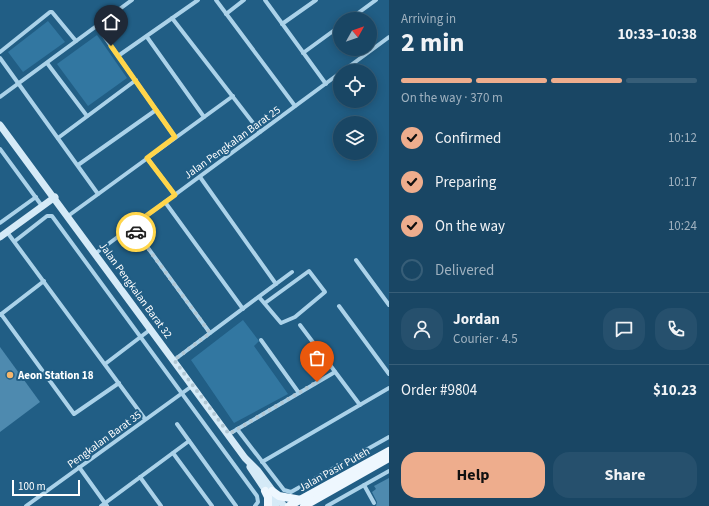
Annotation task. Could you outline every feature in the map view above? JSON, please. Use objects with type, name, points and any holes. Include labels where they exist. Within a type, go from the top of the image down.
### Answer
[{"type":"main road","name":"Jalan Pasir Puteh","points":[[303,503],[389,451]]},
{"type":"main road","name":"Jalan Pasir Puteh","points":[[289,506],[303,503],[362,474],[389,458]]},
{"type":"main road","points":[[268,506],[269,491],[278,496],[303,503]]},
{"type":"street","points":[[0,97],[132,0]]},
{"type":"street","points":[[118,56],[198,0]]},
{"type":"street","points":[[216,0],[295,106]]},
{"type":"street","points":[[226,14],[244,0]]},
{"type":"street","points":[[265,0],[326,84]]},
{"type":"street","points":[[282,24],[316,0]]},
{"type":"street","points":[[360,12],[376,0]]},
{"type":"street","points":[[0,52],[50,12],[52,12],[76,41]]},
{"type":"street","points":[[172,18],[260,132]]},
{"type":"street","points":[[97,26],[175,137]]},
{"type":"street","points":[[303,53],[333,31]]},
{"type":"street","points":[[146,37],[204,116]]},
{"type":"street","points":[[352,64],[389,37]]},
{"type":"street","points":[[0,58],[98,194]]},
{"type":"street","points":[[47,63],[87,116]]},
{"type":"street","name":"Jalan Pengkalan Barat 25","points":[[96,253],[333,78]]},
{"type":"street","points":[[58,138],[136,80]]},
{"type":"street","points":[[68,216],[233,96]]},
{"type":"street","points":[[78,165],[156,110]]},
{"type":"street","name":"Jalan Pengkalan Barat 32","points":[[0,125],[55,197],[192,386],[229,434],[269,491],[284,506]]},
{"type":"street","points":[[0,149],[42,206]]},
{"type":"street","points":[[147,158],[175,195]]},
{"type":"street","points":[[200,177],[276,284]]},
{"type":"street","points":[[0,217],[2,222],[36,197]]},
{"type":"street","points":[[0,237],[55,197]]},
{"type":"street","points":[[165,202],[243,308]]},
{"type":"street","points":[[15,242],[47,216],[52,216],[257,496],[258,502],[255,506]]},
{"type":"street","points":[[132,226],[210,333]]},
{"type":"street","points":[[7,232],[146,419]]},
{"type":"street","points":[[356,260],[389,305]]},
{"type":"street","points":[[259,297],[279,323],[283,323],[295,317],[325,292],[309,271],[265,303]]},
{"type":"street","points":[[174,360],[292,272]]},
{"type":"street","points":[[44,281],[0,314],[74,414],[119,383]]},
{"type":"street","points":[[339,306],[389,374]]},
{"type":"street","points":[[300,326],[360,405]]},
{"type":"street","points":[[105,364],[152,329]]},
{"type":"street","points":[[262,340],[299,393]]},
{"type":"street","points":[[229,434],[335,372]]},
{"type":"street","name":"Pengkalan Barat 35","points":[[26,506],[192,386]]},
{"type":"street","points":[[262,462],[389,388]]},
{"type":"street","points":[[177,424],[236,506]]},
{"type":"street","points":[[237,429],[284,490],[291,492],[389,437]]},
{"type":"street","points":[[79,467],[104,505],[189,441]]},
{"type":"street","points":[[173,453],[212,506]]},
{"type":"street","points":[[327,506],[389,471]]},
{"type":"street","points":[[362,474],[374,503]]},
{"type":"street","points":[[140,477],[161,506]]},
{"type":"street","points":[[269,491],[276,506]]},
{"type":"shaded area","points":[[48,21],[65,42],[23,72],[8,52]]},
{"type":"shaded area","points":[[97,35],[127,78],[88,106],[57,64]]},
{"type":"shaded area","points":[[243,320],[259,341],[254,346],[288,394],[234,423],[191,360]]},
{"type":"building","name":"Aeon Station 18","points":[[0,347],[40,402],[0,432]]},
{"type":"building","points":[[389,478],[389,506],[376,506],[377,502],[372,492],[376,489],[374,486]]},
{"type":"way so far","points":[[136,232],[210,333],[174,360],[229,434],[317,382]]},
{"type":"place","name":"Aeon Station 18","points":[[10,375]]},
{"type":"route","points":[[111,46],[175,137],[147,158],[175,195],[132,226],[136,232]]}]
